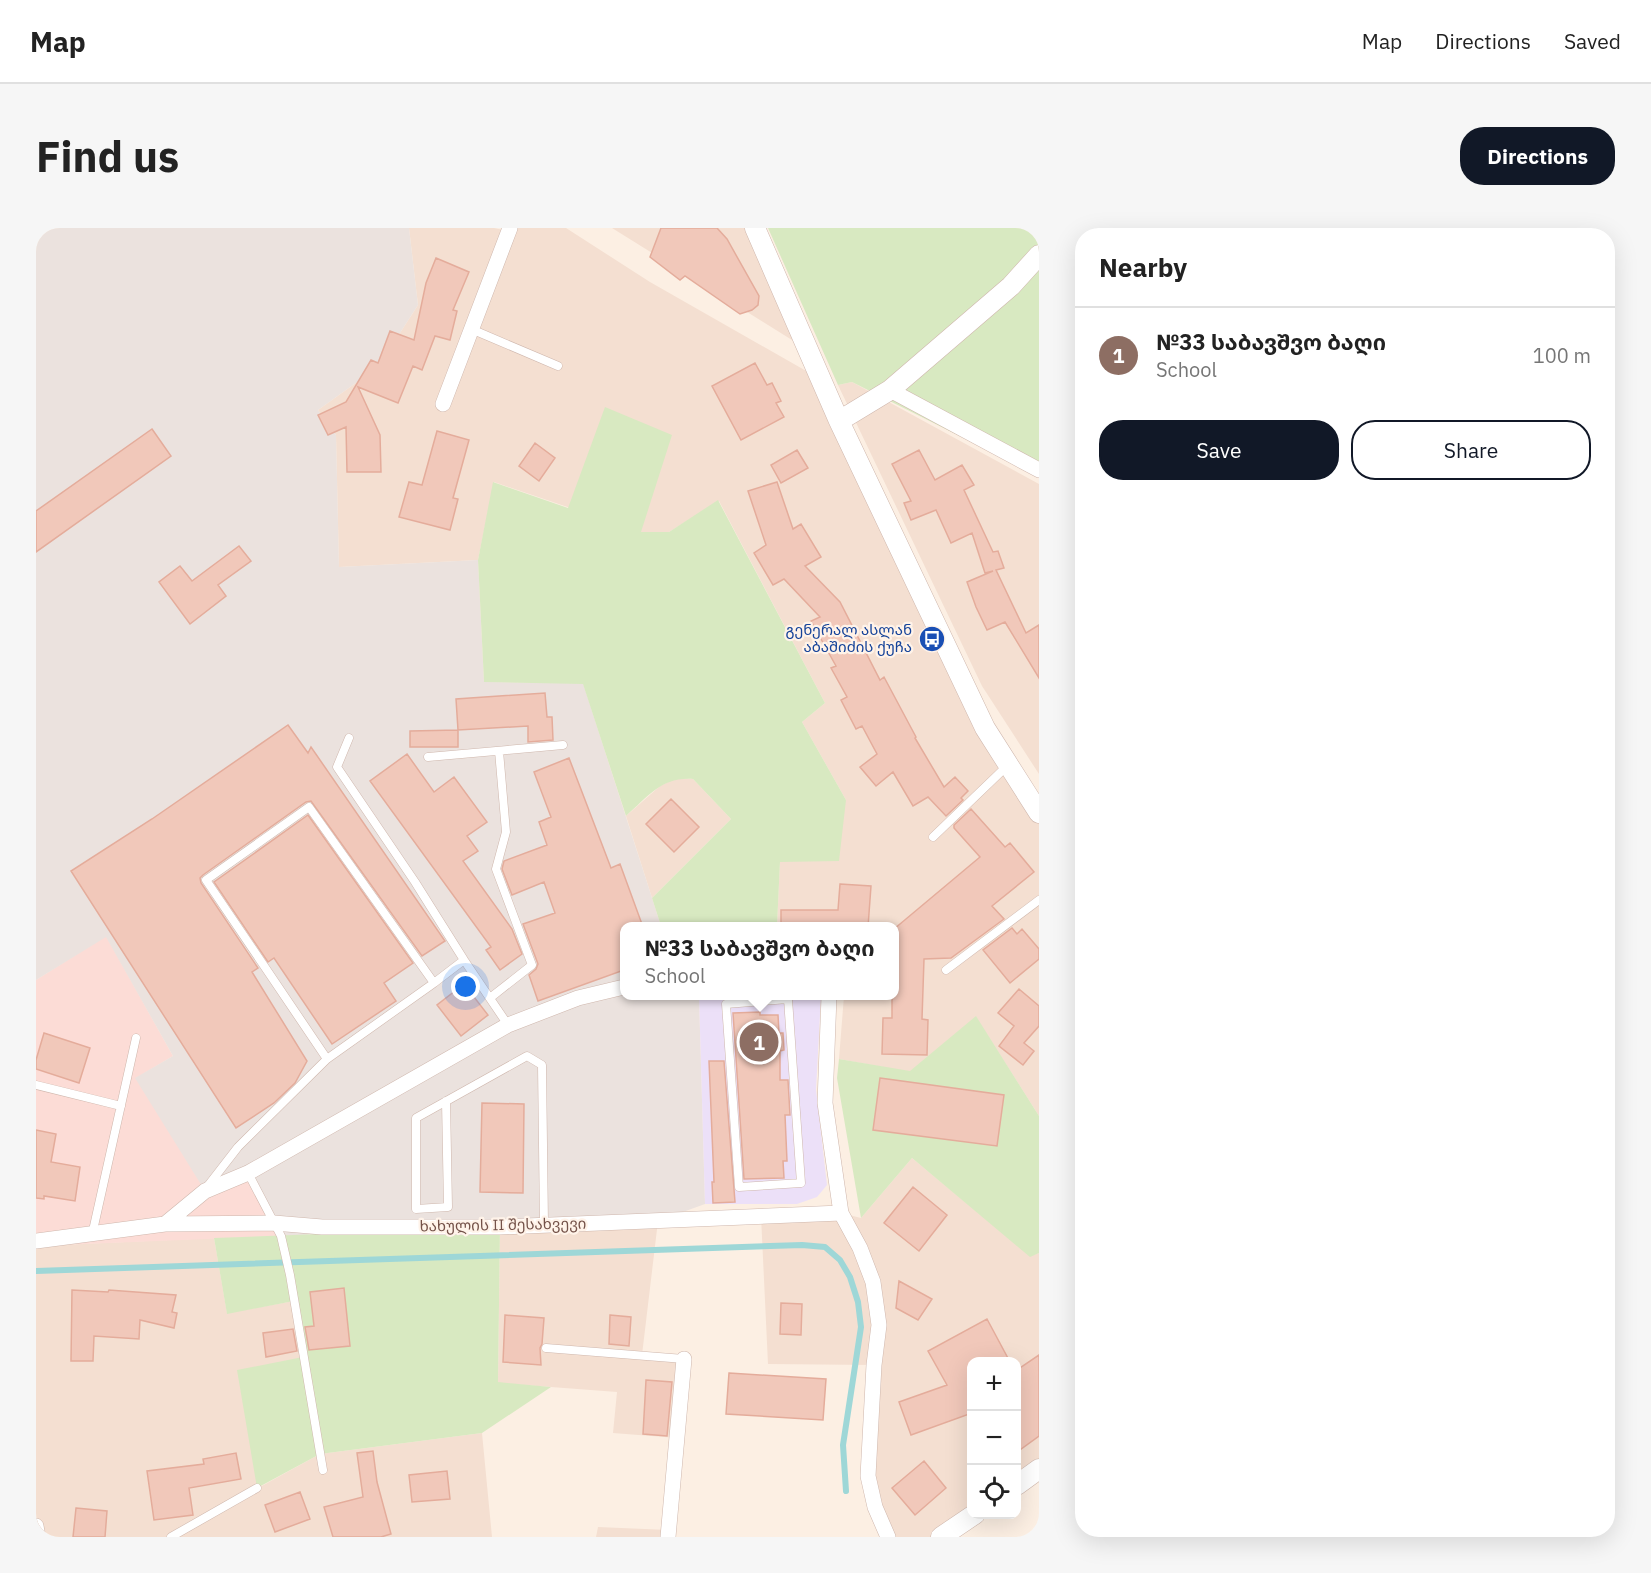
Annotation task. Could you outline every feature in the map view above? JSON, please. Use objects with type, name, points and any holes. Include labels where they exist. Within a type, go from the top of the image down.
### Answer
[{"type":"street","points":[[443,405],[510,228]]},
{"type":"street","points":[[755,228],[839,421],[985,728],[1039,813]]},
{"type":"street","points":[[839,421],[890,390],[1011,286],[1039,255]]},
{"type":"street","points":[[890,390],[1039,470]]},
{"type":"street","points":[[165,1224],[205,1191],[248,1173],[508,1025],[578,998],[620,988]]},
{"type":"street","points":[[829,1000],[825,1103],[841,1213],[860,1248],[873,1281],[879,1325],[874,1365],[868,1476],[875,1508],[888,1537]]},
{"type":"street","name":"ხახულის II შესახვევი","points":[[36,1240],[92,1235],[165,1224],[274,1223],[322,1227],[543,1225],[841,1213]]},
{"type":"street","points":[[668,1537],[684,1359]]},
{"type":"street","points":[[1021,1482],[1039,1469]]},
{"type":"street","points":[[941,1537],[969,1519]]},
{"type":"street","points":[[36,1526],[38,1537]]},
{"type":"lane","points":[[471,329],[558,366]]},
{"type":"lane","points":[[349,738],[337,767],[508,1025]]},
{"type":"lane","points":[[428,757],[564,745]]},
{"type":"lane","points":[[490,998],[532,965],[496,869],[506,832],[499,751]]},
{"type":"lane","points":[[933,837],[1008,765]]},
{"type":"lane","points":[[327,1059],[206,880],[309,807],[434,983]]},
{"type":"lane","points":[[946,970],[1039,900]]},
{"type":"lane","points":[[205,1191],[238,1147],[327,1059],[464,960]]},
{"type":"lane","points":[[745,1000],[726,1004],[739,1187],[801,1183],[788,1000]]},
{"type":"lane","points":[[92,1235],[136,1038]]},
{"type":"lane","points":[[446,1101],[448,1207],[416,1209],[416,1118],[446,1101],[527,1056],[542,1065],[543,1225]]},
{"type":"lane","points":[[36,1084],[121,1106]]},
{"type":"lane","points":[[248,1173],[281,1236],[290,1275],[323,1470]]},
{"type":"lane","points":[[546,1348],[684,1359]]},
{"type":"lane","points":[[171,1537],[257,1488]]},
{"type":"shaded area","points":[[36,228],[409,228],[418,305],[378,367],[318,410],[336,435],[339,567],[478,560],[484,682],[583,683],[660,922],[620,922],[620,1000],[699,1000],[705,1204],[658,1221],[281,1236],[248,1173],[205,1191],[135,1078],[173,1056],[106,937],[36,980]]},
{"type":"shaded area","points":[[409,228],[494,228],[508,231],[510,228],[566,228],[650,282],[822,380],[839,421],[1039,813],[1039,1116],[976,1017],[910,1072],[839,1059],[844,1000],[899,1000],[899,922],[777,922],[780,862],[846,800],[802,722],[825,703],[719,501],[669,532],[641,532],[494,482],[478,560],[339,567],[336,435],[318,410],[378,367],[418,305]]},
{"type":"shaded area","points":[[612,228],[755,228],[808,350]]},
{"type":"shaded area","points":[[852,382],[1039,484],[1039,774],[982,686],[838,385]]},
{"type":"shaded area","points":[[676,778],[693,779],[731,819],[652,898],[626,816],[660,786]]},
{"type":"shaded area","points":[[106,936],[173,1056],[136,1078],[248,1173],[281,1236],[36,1246],[36,980]]},
{"type":"shaded area","points":[[699,1000],[821,1000],[816,1090],[827,1185],[817,1197],[797,1204],[705,1204]]},
{"type":"shaded area","points":[[912,1158],[1030,1256],[1039,1253],[1039,1469],[1021,1481],[1021,1357],[967,1357],[967,1518],[941,1537],[888,1537],[875,1507],[874,1365],[768,1364],[761,1216],[841,1213],[861,1218]]},
{"type":"shaded area","points":[[658,1221],[642,1355],[684,1359],[677,1438],[613,1433],[617,1392],[498,1383],[500,1227]]},
{"type":"shaded area","points":[[214,1238],[227,1313],[294,1301],[304,1357],[258,1488],[320,1454],[482,1433],[492,1537],[181,1537],[178,1533],[171,1537],[36,1537],[36,1246]]},
{"type":"shaded area","points":[[598,1527],[668,1530],[668,1537],[596,1537]]},
{"type":"green space","points":[[768,228],[1039,228],[1039,476],[852,382],[838,385]]},
{"type":"green space","points":[[605,407],[672,435],[641,532],[669,532],[718,500],[825,703],[802,722],[846,800],[839,861],[780,862],[777,922],[660,922],[652,898],[731,819],[693,779],[672,781],[656,789],[626,816],[583,684],[484,682],[478,560],[493,482],[568,508]]},
{"type":"green space","points":[[976,1016],[1039,1116],[1039,1253],[1030,1257],[912,1158],[861,1218],[837,1078],[839,1059],[910,1071]]},
{"type":"green space","points":[[500,1227],[498,1382],[551,1387],[482,1433],[320,1454],[257,1488],[237,1370],[303,1357],[294,1301],[227,1314],[214,1238]]},
{"type":"building","points":[[661,228],[717,228],[727,239],[759,296],[758,305],[740,314],[685,276],[680,280],[650,257]]},
{"type":"building","points":[[436,258],[469,272],[453,310],[457,311],[450,340],[435,336],[422,370],[413,366],[398,403],[358,387],[380,435],[381,472],[347,472],[346,427],[328,435],[318,415],[346,402],[371,360],[378,363],[390,331],[414,340],[426,283]]},
{"type":"building","points":[[755,363],[767,385],[772,383],[781,401],[776,403],[784,417],[741,440],[712,386]]},
{"type":"building","points":[[152,429],[171,456],[36,552],[36,511]]},
{"type":"building","points":[[437,431],[469,440],[453,498],[458,499],[450,530],[399,517],[409,482],[422,485]]},
{"type":"building","points":[[535,443],[555,458],[539,481],[519,466]]},
{"type":"building","points":[[797,450],[808,468],[781,483],[771,465]]},
{"type":"building","points":[[919,450],[935,480],[962,465],[974,485],[964,490],[993,552],[998,551],[1004,568],[996,570],[1026,633],[1039,625],[1039,678],[1005,622],[987,630],[976,607],[967,582],[993,571],[985,573],[972,533],[951,543],[936,510],[911,520],[904,503],[911,501],[892,464]]},
{"type":"building","points":[[777,482],[793,529],[801,524],[821,557],[805,566],[840,602],[880,680],[884,677],[915,738],[944,787],[955,777],[968,791],[961,798],[963,800],[946,816],[928,797],[913,806],[893,772],[876,786],[860,767],[877,754],[862,726],[856,729],[841,700],[847,697],[831,668],[836,666],[811,621],[820,617],[784,579],[773,585],[754,553],[766,545],[748,491]]},
{"type":"building","points":[[239,546],[251,561],[218,585],[226,596],[190,624],[159,582],[180,566],[192,581]]},
{"type":"building","points":[[545,693],[547,717],[552,717],[553,740],[528,742],[528,726],[458,730],[456,699]]},
{"type":"building","points":[[288,725],[308,753],[311,747],[445,941],[422,956],[311,801],[306,802],[203,875],[200,878],[201,883],[258,968],[252,972],[307,1061],[295,1083],[274,1103],[236,1128],[71,871],[152,819]]},
{"type":"building","points":[[458,730],[458,747],[410,747],[410,731]]},
{"type":"building","points":[[407,754],[434,792],[454,777],[487,822],[467,836],[478,851],[463,861],[512,929],[522,954],[500,970],[486,950],[491,947],[370,781]]},
{"type":"building","points":[[569,758],[611,868],[620,864],[641,922],[620,922],[620,971],[538,1001],[529,975],[538,964],[523,924],[555,913],[544,882],[512,895],[502,869],[504,861],[547,845],[539,822],[551,817],[534,772]]},
{"type":"building","points":[[671,799],[699,827],[674,852],[646,824]]},
{"type":"building","points":[[971,809],[1005,847],[1010,843],[1034,872],[992,906],[1004,919],[951,958],[924,959],[922,1019],[928,1020],[927,1055],[882,1054],[883,1018],[892,1018],[892,1000],[899,1000],[899,925],[980,857],[954,828],[954,825]]},
{"type":"building","points":[[308,815],[413,963],[384,983],[396,1001],[332,1044],[274,958],[268,962],[214,882]]},
{"type":"building","points":[[840,884],[871,886],[868,922],[781,922],[781,910],[838,910]]},
{"type":"building","points":[[1012,928],[1017,934],[1022,929],[1039,949],[1039,959],[1010,983],[983,950]]},
{"type":"building","points":[[464,984],[488,1015],[461,1036],[437,1005]]},
{"type":"building","points":[[1019,989],[1039,1006],[1039,1026],[1024,1043],[1034,1051],[1023,1065],[999,1046],[1014,1026],[998,1013]]},
{"type":"building","points":[[760,1012],[760,1015],[778,1015],[779,1033],[783,1033],[784,1050],[780,1051],[780,1080],[788,1080],[790,1115],[785,1115],[787,1161],[783,1161],[784,1178],[744,1179],[733,1013]]},
{"type":"building","points":[[44,1033],[90,1048],[79,1083],[36,1069],[36,1060]]},
{"type":"building","points":[[709,1061],[724,1061],[735,1202],[713,1203]]},
{"type":"building","points":[[880,1078],[1004,1095],[997,1146],[873,1130]]},
{"type":"building","points":[[482,1103],[524,1104],[523,1193],[480,1192]]},
{"type":"building","points":[[36,1130],[56,1134],[51,1162],[80,1167],[75,1201],[44,1196],[44,1199],[36,1198]]},
{"type":"building","points":[[913,1187],[947,1215],[919,1251],[884,1223]]},
{"type":"building","points":[[899,1281],[932,1299],[918,1320],[896,1308]]},
{"type":"building","points":[[344,1288],[350,1346],[309,1350],[305,1327],[314,1326],[310,1292]]},
{"type":"building","points":[[72,1290],[176,1295],[172,1312],[177,1313],[174,1328],[140,1320],[139,1339],[94,1336],[93,1361],[71,1361]]},
{"type":"building","points":[[781,1303],[802,1304],[801,1335],[780,1334]]},
{"type":"building","points":[[505,1315],[544,1318],[540,1348],[541,1365],[503,1362]]},
{"type":"building","points":[[610,1315],[631,1317],[629,1346],[609,1344]]},
{"type":"building","points":[[987,1319],[1007,1357],[967,1357],[967,1415],[911,1435],[899,1402],[947,1385],[928,1351]]},
{"type":"building","points":[[293,1329],[297,1351],[266,1357],[263,1333]]},
{"type":"building","points":[[1039,1355],[1039,1436],[1021,1449],[1021,1411],[1021,1367]]},
{"type":"building","points":[[729,1373],[826,1379],[823,1420],[726,1414]]},
{"type":"building","points":[[646,1380],[672,1382],[667,1436],[643,1434]]},
{"type":"building","points":[[373,1451],[377,1482],[391,1534],[381,1537],[333,1537],[324,1507],[363,1497],[357,1453]]},
{"type":"building","points":[[236,1453],[241,1479],[189,1488],[193,1515],[154,1520],[147,1471],[204,1464],[203,1459]]},
{"type":"building","points":[[924,1461],[946,1488],[915,1515],[892,1488]]},
{"type":"building","points":[[447,1471],[450,1499],[412,1502],[409,1475]]},
{"type":"building","points":[[300,1492],[310,1519],[275,1532],[265,1505]]},
{"type":"building","points":[[76,1508],[107,1511],[105,1537],[73,1537]]},
{"type":"waterway","points":[[36,1271],[802,1245],[825,1247],[840,1260],[850,1277],[858,1302],[861,1327],[843,1445],[846,1491]]},
{"type":"place","name":"გენერალ ასლან აბაშიძის ქუჩა","points":[[932,639]]},
{"type":"place","name":"№33 საბავშვო ბაღი","points":[[759,1042]]}]
